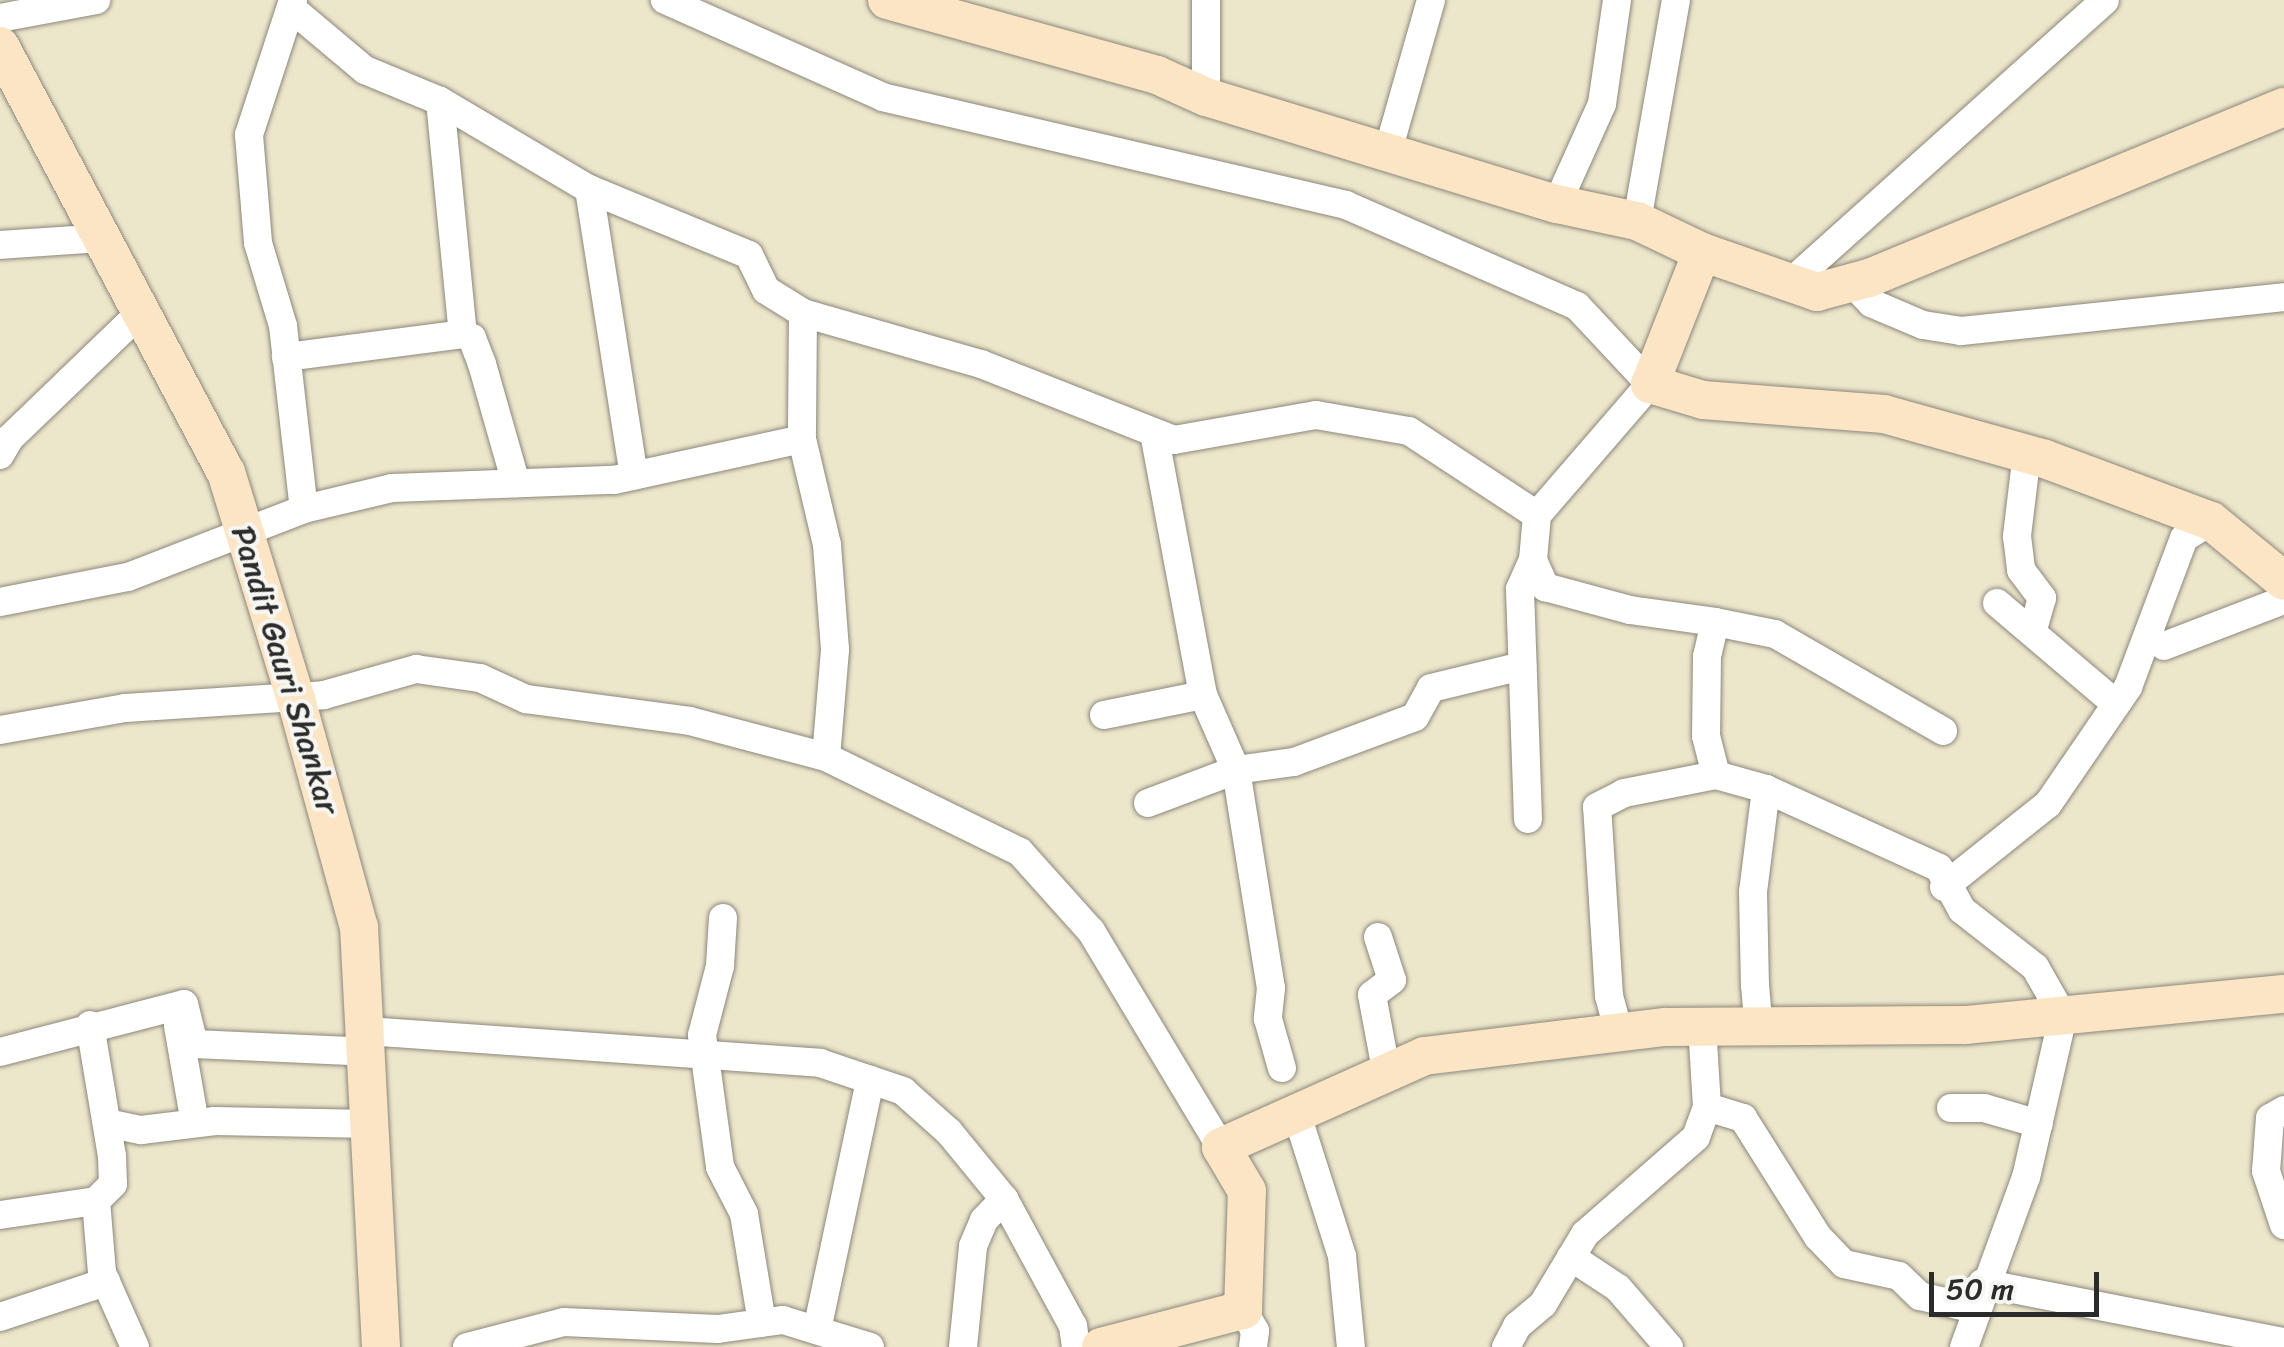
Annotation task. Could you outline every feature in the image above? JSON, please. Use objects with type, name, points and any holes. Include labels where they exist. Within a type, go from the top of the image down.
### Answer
[{"type":"street","points":[[0,18],[96,0]]},
{"type":"street","points":[[665,0],[883,97],[1346,205],[1577,306],[1650,384],[1703,400],[1884,414],[2027,454],[2211,522],[2284,581]]},
{"type":"street","points":[[887,0],[1157,75],[1206,98],[1557,204],[1637,220],[1702,252],[1816,292],[1852,283],[2284,107]]},
{"type":"street","points":[[1206,0],[1206,98]]},
{"type":"street","points":[[1388,152],[1430,0]]},
{"type":"street","points":[[1557,204],[1602,104],[1616,0]]},
{"type":"street","points":[[1637,220],[1676,0]]},
{"type":"street","points":[[1790,283],[2106,0]]},
{"type":"street","points":[[304,510],[286,357],[258,243],[250,135],[292,4],[366,70],[440,101],[590,189],[749,255],[766,290],[803,313],[981,364],[1174,440],[1316,415],[1409,430],[1537,515]]},
{"type":"street","name":"Pandit Gauri Shankar","points":[[0,46],[226,472],[296,699],[359,927],[381,1347]]},
{"type":"street","points":[[440,101],[463,334]]},
{"type":"street","points":[[590,189],[634,475]]},
{"type":"street","points":[[0,245],[102,238]]},
{"type":"street","points":[[1528,820],[1520,589],[1532,560],[1537,515],[1650,384],[1702,252]]},
{"type":"street","points":[[1852,283],[1871,303],[1923,325],[1961,331],[2284,297]]},
{"type":"street","points":[[0,456],[10,438],[141,312]]},
{"type":"street","points":[[803,313],[802,439],[828,562],[835,650],[826,757]]},
{"type":"street","points":[[286,357],[463,334],[472,338],[516,483]]},
{"type":"street","points":[[1154,433],[1203,695],[1236,770],[1271,988],[1268,1019],[1282,1068]]},
{"type":"street","points":[[0,602],[128,577],[304,510],[392,488],[634,475],[802,439]]},
{"type":"street","points":[[2027,454],[2017,536],[2021,570],[2042,598],[2032,632]]},
{"type":"street","points":[[1944,887],[2048,804],[2116,704],[2184,538],[2211,522]]},
{"type":"street","points":[[1532,560],[1545,587],[1630,610],[1774,634],[1943,731]]},
{"type":"street","points":[[2164,646],[2284,600]]},
{"type":"street","points":[[1998,603],[2116,704]]},
{"type":"street","points":[[1715,622],[1706,656],[1706,736],[1716,775]]},
{"type":"street","points":[[1148,803],[1236,770],[1294,762],[1415,717],[1431,688],[1522,666]]},
{"type":"street","points":[[0,730],[125,708],[296,699],[416,669],[480,678],[526,699],[690,721],[826,757],[1020,852],[1091,931],[1248,1191],[1243,1310],[1255,1330],[1253,1347]]},
{"type":"street","points":[[1104,715],[1203,695]]},
{"type":"street","points":[[1619,1033],[1610,996],[1597,807],[1624,793],[1716,775],[1766,790],[1939,868],[1944,887],[1962,910],[2035,967],[2063,1016],[2040,1124],[2004,1241],[1978,1296],[1964,1347]]},
{"type":"street","points":[[1766,790],[1753,892],[1755,985],[1758,1019],[1776,1025]]},
{"type":"street","points":[[723,918],[720,966],[702,1035],[720,1167],[744,1214],[762,1322]]},
{"type":"street","points":[[1378,937],[1392,980],[1372,995],[1386,1070]]},
{"type":"street","points":[[1221,1147],[1298,1118],[1386,1070],[1424,1056],[1702,1026],[1966,1025],[2284,994]]},
{"type":"street","points":[[0,1052],[184,1004],[194,1044],[366,1042],[704,1054],[820,1063],[903,1091],[948,1132],[1004,1199],[1073,1326],[1076,1347]]},
{"type":"street","points":[[175,1006],[195,1124]]},
{"type":"street","points":[[0,1215],[96,1201],[113,1184],[90,1026]]},
{"type":"street","points":[[1503,1346],[1586,1234],[1696,1137],[1707,1108],[1702,1026]]},
{"type":"street","points":[[816,1330],[870,1080]]},
{"type":"street","points":[[1707,1108],[1743,1118],[1818,1237],[1844,1264],[1898,1276],[1920,1296],[1978,1296],[2284,1342]]},
{"type":"street","points":[[1951,1108],[1984,1108],[2040,1124]]},
{"type":"street","points":[[2284,1110],[2270,1118],[2266,1171],[2284,1225]]},
{"type":"street","points":[[1298,1118],[1342,1256],[1351,1347]]},
{"type":"street","points":[[106,1123],[140,1130],[195,1124],[371,1124]]},
{"type":"street","points":[[963,1347],[973,1246],[1004,1199]]},
{"type":"street","points":[[96,1201],[106,1282],[135,1347]]},
{"type":"street","points":[[1571,1258],[1618,1288],[1669,1347]]},
{"type":"street","points":[[0,1317],[106,1282]]},
{"type":"street","points":[[1102,1347],[1243,1310]]},
{"type":"street","points":[[471,1346],[564,1322],[718,1329],[783,1320],[870,1347]]}]
